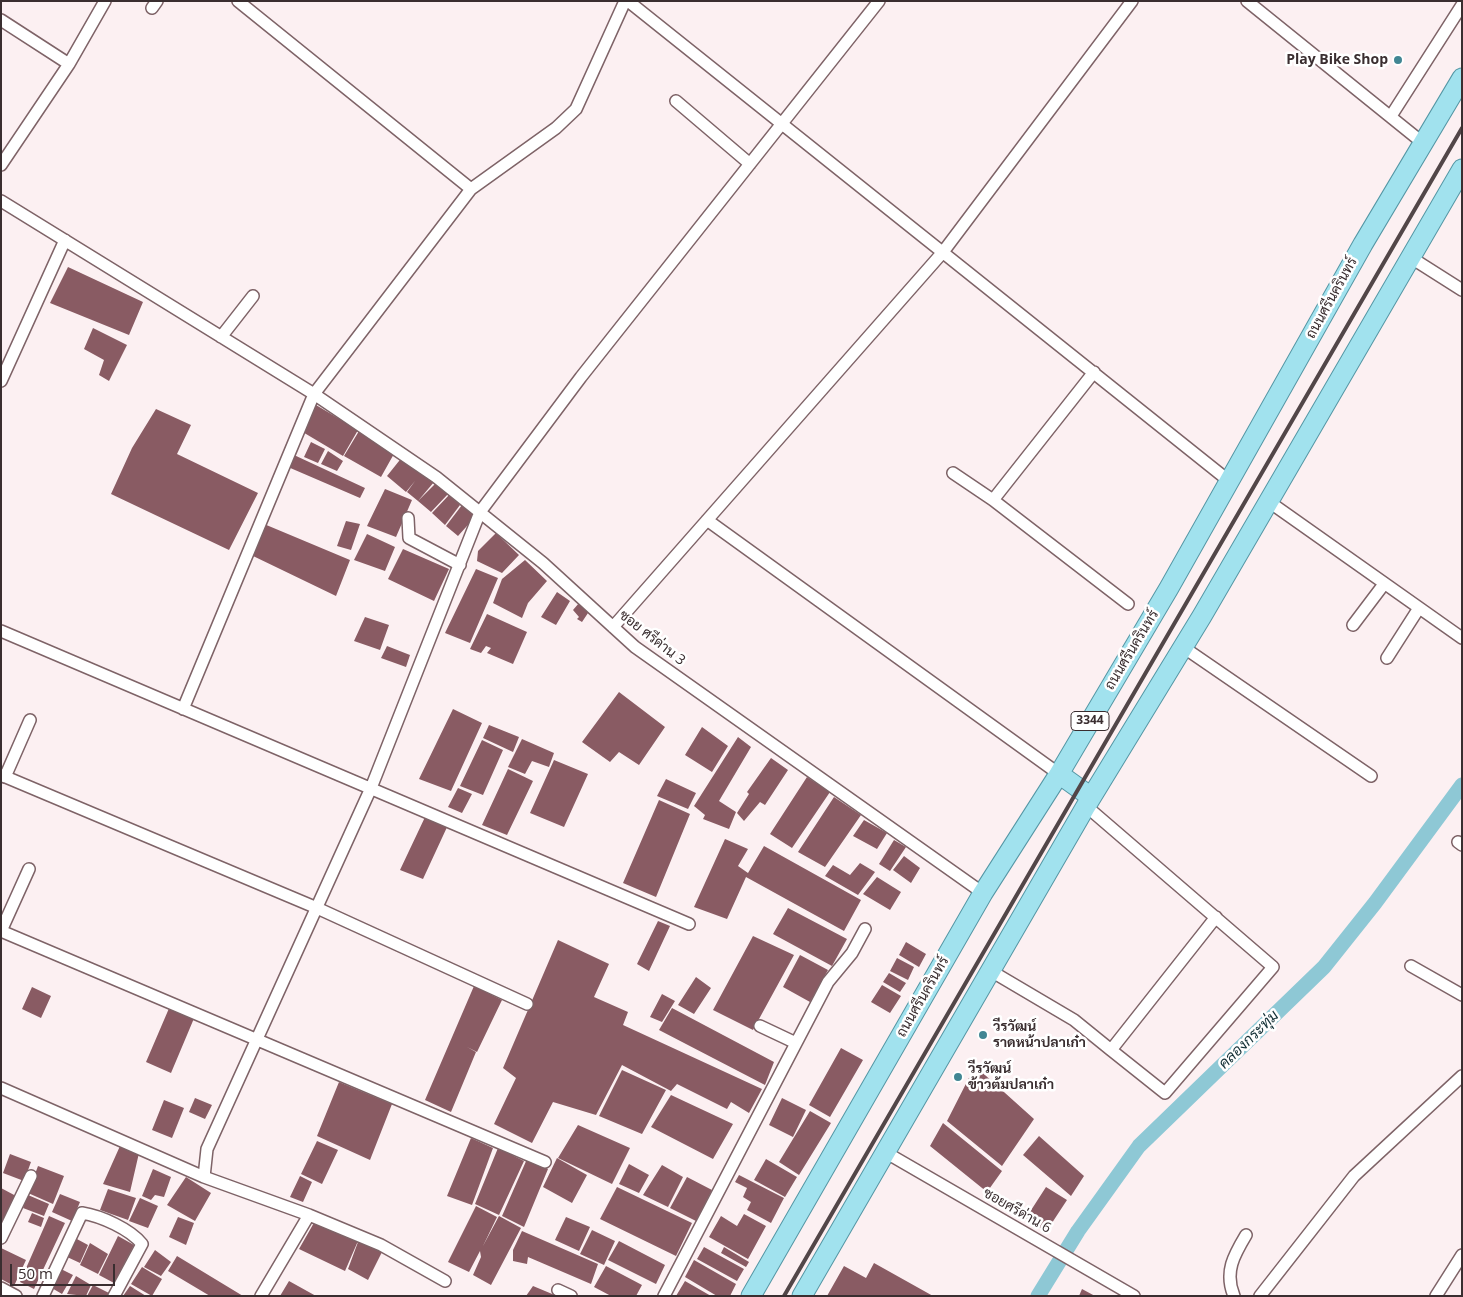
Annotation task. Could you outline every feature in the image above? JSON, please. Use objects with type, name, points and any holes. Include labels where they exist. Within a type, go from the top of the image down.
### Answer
[{"type":"main road","name":"ถนนศรีนครินทร์","points":[[751,1296],[983,893],[1059,774],[1229,481],[1363,244],[1462,78]]},
{"type":"main road","name":"3344","points":[[802,1296],[1088,802],[1183,647],[1461,171]]},
{"type":"main road","points":[[1059,774],[1088,802]]},
{"type":"street","points":[[1,165],[69,64],[105,1]]},
{"type":"street","points":[[238,1],[470,189]]},
{"type":"street","points":[[183,709],[314,394],[470,189],[556,128],[576,109],[627,1],[783,123],[1229,481]]},
{"type":"street","points":[[204,1177],[207,1149],[371,788],[480,512],[581,377],[880,1]]},
{"type":"street","points":[[613,627],[943,252],[1132,1]]},
{"type":"street","points":[[1247,1],[1424,143]]},
{"type":"street","points":[[1391,116],[1462,5]]},
{"type":"street","points":[[1,20],[69,64]]},
{"type":"street","points":[[676,101],[750,164]]},
{"type":"street","name":"ซอย ศรีด่าน 3","points":[[1,201],[314,394],[436,477],[543,563],[635,647],[983,893]]},
{"type":"street","points":[[1,382],[65,240]]},
{"type":"street","points":[[1410,257],[1462,290]]},
{"type":"street","points":[[221,337],[253,296]]},
{"type":"street","points":[[993,500],[1094,372]]},
{"type":"street","points":[[953,473],[993,500],[1128,604]]},
{"type":"street","points":[[1268,501],[1462,638]]},
{"type":"street","points":[[408,518],[409,538],[460,565]]},
{"type":"street","points":[[707,520],[1059,774]]},
{"type":"street","points":[[1353,625],[1384,584]]},
{"type":"street","points":[[1387,658],[1419,608]]},
{"type":"street","points":[[1,631],[689,924]]},
{"type":"street","points":[[1183,647],[1371,776]]},
{"type":"street","points":[[30,720],[3,776],[316,908],[527,1004]]},
{"type":"street","points":[[991,971],[1074,1020],[1165,1093],[1273,967],[1088,802]]},
{"type":"street","points":[[29,869],[1,931],[545,1162]]},
{"type":"street","points":[[1111,1050],[1216,917]]},
{"type":"street","points":[[664,1296],[828,982],[852,953],[865,929]]},
{"type":"street","points":[[1411,966],[1462,995]]},
{"type":"street","points":[[760,1026],[796,1043]]},
{"type":"street","points":[[1260,1296],[1354,1176],[1462,1076]]},
{"type":"street","points":[[1,1088],[204,1177],[309,1215],[381,1245],[445,1281]]},
{"type":"street","name":"ซอยศรีด่าน 6","points":[[884,1152],[1134,1296]]},
{"type":"street","points":[[1,1238],[31,1176]]},
{"type":"street","points":[[43,1296],[82,1213],[93,1215],[136,1237],[142,1244],[114,1296]]},
{"type":"street","points":[[261,1296],[309,1215]]},
{"type":"street","points":[[1234,1296],[1229,1279],[1232,1261],[1246,1235]]},
{"type":"street","points":[[1436,1296],[1462,1255]]},
{"type":"street","points":[[1,1288],[16,1296]]},
{"type":"street","points":[[558,1290],[572,1296]]},
{"type":"building","points":[[68,267],[143,302],[129,335],[50,303]]},
{"type":"building","points":[[93,328],[127,345],[109,381],[99,375],[104,360],[84,349]]},
{"type":"building","points":[[316,405],[358,430],[343,456],[301,431]]},
{"type":"building","points":[[156,409],[191,425],[177,454],[258,493],[229,550],[111,494],[132,448]]},
{"type":"building","points":[[359,431],[395,452],[381,477],[344,456]]},
{"type":"building","points":[[311,442],[325,449],[318,463],[304,457]]},
{"type":"building","points":[[328,451],[343,461],[337,471],[321,464]]},
{"type":"building","points":[[294,455],[365,488],[360,498],[288,467]]},
{"type":"building","points":[[403,456],[423,472],[421,474],[434,482],[418,501],[407,492],[415,481],[406,492],[387,476]]},
{"type":"building","points":[[436,483],[448,494],[431,512],[418,501]]},
{"type":"building","points":[[385,489],[412,500],[396,537],[367,526]]},
{"type":"building","points":[[449,495],[460,505],[445,525],[432,513]]},
{"type":"building","points":[[462,505],[475,517],[458,536],[446,526]]},
{"type":"building","points":[[346,521],[360,524],[351,550],[337,546]]},
{"type":"building","points":[[264,524],[350,560],[336,596],[251,555]]},
{"type":"building","points":[[496,533],[519,555],[502,573],[477,561],[478,551]]},
{"type":"building","points":[[367,534],[395,547],[385,571],[354,560]]},
{"type":"building","points":[[403,549],[449,569],[434,601],[388,579]]},
{"type":"building","points":[[525,560],[547,581],[528,603],[522,618],[493,603],[502,579]]},
{"type":"building","points":[[476,569],[498,578],[470,643],[445,633]]},
{"type":"building","points":[[557,592],[570,601],[556,625],[541,617]]},
{"type":"building","points":[[579,603],[588,613],[582,622],[577,619],[579,617],[573,610]]},
{"type":"building","points":[[487,614],[527,632],[513,664],[487,653],[491,648],[486,646],[481,653],[470,649]]},
{"type":"building","points":[[365,617],[389,625],[380,650],[354,641]]},
{"type":"building","points":[[387,646],[410,655],[406,667],[381,658]]},
{"type":"building","points":[[619,692],[665,727],[639,765],[619,752],[610,762],[582,742]]},
{"type":"building","points":[[453,709],[482,723],[451,791],[419,779]]},
{"type":"building","points":[[489,725],[519,737],[513,752],[483,738]]},
{"type":"building","points":[[702,727],[728,746],[712,772],[685,755]]},
{"type":"building","points":[[738,737],[751,747],[719,801],[736,812],[729,829],[703,819],[705,815],[694,806]]},
{"type":"building","points":[[522,739],[554,753],[549,767],[532,761],[525,774],[508,767]]},
{"type":"building","points":[[482,740],[503,750],[483,795],[460,786]]},
{"type":"building","points":[[771,758],[788,770],[765,805],[760,802],[744,821],[737,813],[749,794],[747,792]]},
{"type":"building","points":[[554,760],[588,774],[564,827],[530,813]]},
{"type":"building","points":[[508,769],[533,781],[507,835],[482,825]]},
{"type":"building","points":[[807,777],[830,792],[792,848],[770,834]]},
{"type":"building","points":[[666,779],[696,793],[688,809],[657,796]]},
{"type":"building","points":[[458,788],[472,794],[462,813],[448,807]]},
{"type":"building","points":[[834,797],[861,815],[825,867],[798,852]]},
{"type":"building","points":[[659,800],[690,814],[656,897],[623,883]]},
{"type":"building","points":[[426,815],[448,825],[423,879],[400,870]]},
{"type":"building","points":[[864,820],[887,833],[877,849],[853,836]]},
{"type":"building","points":[[725,839],[748,849],[738,866],[748,873],[764,846],[861,900],[844,931],[746,877],[727,919],[694,907]]},
{"type":"building","points":[[894,840],[906,847],[890,871],[879,864]]},
{"type":"building","points":[[904,856],[920,868],[911,883],[893,870]]},
{"type":"building","points":[[860,863],[875,872],[858,895],[825,876],[833,865],[850,875]]},
{"type":"building","points":[[877,877],[901,892],[890,910],[863,894]]},
{"type":"building","points":[[788,908],[847,939],[832,966],[773,934]]},
{"type":"building","points":[[658,921],[670,926],[649,971],[637,964]]},
{"type":"building","points":[[753,936],[794,955],[753,1030],[713,1010]]},
{"type":"building","points":[[558,940],[609,964],[594,997],[628,1012],[623,1025],[762,1089],[749,1113],[731,1102],[727,1109],[677,1084],[671,1091],[622,1065],[596,1115],[553,1102],[532,1143],[494,1124],[516,1078],[503,1068]]},
{"type":"building","points":[[906,942],[926,954],[919,967],[899,955]]},
{"type":"building","points":[[800,955],[828,970],[810,1002],[783,987]]},
{"type":"building","points":[[897,958],[914,967],[908,980],[890,971]]},
{"type":"building","points":[[889,973],[906,983],[900,992],[883,982]]},
{"type":"building","points":[[696,977],[711,988],[694,1014],[678,1005]]},
{"type":"building","points":[[882,985],[901,996],[890,1013],[871,1002]]},
{"type":"building","points":[[474,986],[502,1000],[477,1052],[467,1047],[476,1052],[451,1112],[425,1100]]},
{"type":"building","points":[[32,987],[51,996],[41,1018],[22,1009]]},
{"type":"building","points":[[662,994],[675,1001],[662,1022],[650,1017]]},
{"type":"building","points":[[170,1006],[195,1016],[171,1073],[146,1062]]},
{"type":"building","points":[[672,1008],[774,1062],[765,1085],[659,1030]]},
{"type":"building","points":[[841,1048],[863,1060],[830,1117],[809,1105]]},
{"type":"building","points":[[975,1066],[1034,1119],[1002,1166],[947,1121]]},
{"type":"building","points":[[622,1070],[666,1090],[642,1134],[599,1116]]},
{"type":"building","points":[[339,1082],[392,1104],[370,1160],[317,1136]]},
{"type":"building","points":[[671,1095],[733,1124],[713,1159],[651,1127]]},
{"type":"building","points":[[195,1098],[212,1105],[205,1119],[189,1112]]},
{"type":"building","points":[[782,1098],[806,1110],[793,1137],[769,1125]]},
{"type":"building","points":[[164,1100],[184,1108],[172,1138],[152,1130]]},
{"type":"building","points":[[810,1111],[831,1123],[799,1175],[779,1162]]},
{"type":"building","points":[[943,1123],[1002,1171],[987,1192],[930,1146]]},
{"type":"building","points":[[578,1125],[630,1148],[612,1184],[558,1158]]},
{"type":"building","points":[[1039,1136],[1084,1176],[1071,1196],[1023,1155]]},
{"type":"building","points":[[471,1138],[493,1148],[472,1205],[447,1196]]},
{"type":"building","points":[[317,1141],[338,1150],[322,1184],[301,1174]]},
{"type":"building","points":[[120,1146],[139,1153],[130,1192],[103,1184]]},
{"type":"building","points":[[498,1148],[524,1161],[499,1215],[475,1204]]},
{"type":"building","points":[[10,1154],[31,1162],[24,1181],[3,1173]]},
{"type":"building","points":[[557,1158],[587,1175],[572,1203],[543,1187]]},
{"type":"building","points":[[527,1159],[548,1169],[524,1227],[502,1216]]},
{"type":"building","points":[[766,1159],[797,1177],[785,1197],[754,1180]]},
{"type":"building","points":[[629,1164],[649,1175],[639,1193],[619,1184]]},
{"type":"building","points":[[662,1165],[683,1177],[668,1207],[643,1195]]},
{"type":"building","points":[[38,1166],[64,1176],[53,1204],[28,1193]]},
{"type":"building","points":[[153,1169],[171,1177],[164,1197],[155,1195],[151,1200],[142,1196]]},
{"type":"building","points":[[739,1175],[784,1198],[771,1223],[747,1210],[751,1202],[743,1197],[747,1188],[735,1182]]},
{"type":"building","points":[[300,1176],[312,1182],[303,1202],[290,1197]]},
{"type":"building","points":[[186,1177],[211,1193],[195,1221],[167,1205]]},
{"type":"building","points":[[687,1177],[712,1190],[696,1221],[670,1208]]},
{"type":"building","points":[[617,1187],[692,1223],[676,1256],[600,1219]]},
{"type":"building","points":[[1046,1187],[1067,1200],[1046,1232],[1026,1218]]},
{"type":"building","points":[[1,1188],[16,1196],[3,1220],[1,1220]]},
{"type":"building","points":[[108,1189],[136,1198],[128,1220],[100,1210]]},
{"type":"building","points":[[60,1194],[80,1202],[72,1221],[52,1212]]},
{"type":"building","points":[[28,1195],[49,1204],[44,1216],[23,1208]]},
{"type":"building","points":[[140,1198],[158,1206],[148,1228],[129,1221]]},
{"type":"building","points":[[476,1206],[497,1217],[483,1246],[499,1216],[521,1228],[491,1285],[473,1275],[481,1257],[480,1251],[469,1272],[448,1262]]},
{"type":"building","points":[[32,1213],[44,1218],[41,1227],[28,1222]]},
{"type":"building","points":[[744,1214],[766,1226],[748,1259],[709,1237],[721,1216],[737,1226]]},
{"type":"building","points":[[49,1216],[65,1223],[34,1289],[20,1282]]},
{"type":"building","points":[[178,1217],[194,1223],[186,1245],[169,1237]]},
{"type":"building","points":[[566,1217],[590,1227],[579,1251],[555,1240]]},
{"type":"building","points":[[315,1221],[358,1241],[345,1271],[299,1249]]},
{"type":"building","points":[[592,1230],[615,1241],[604,1265],[580,1254]]},
{"type":"building","points":[[522,1231],[598,1264],[591,1284],[528,1257],[527,1264],[513,1261],[513,1250]]},
{"type":"building","points":[[118,1236],[134,1245],[114,1283],[99,1275]]},
{"type":"building","points":[[75,1238],[88,1245],[80,1263],[65,1256]]},
{"type":"building","points":[[619,1241],[665,1265],[656,1284],[608,1260]]},
{"type":"building","points":[[358,1242],[382,1252],[368,1280],[348,1269]]},
{"type":"building","points":[[90,1243],[108,1254],[98,1274],[80,1265]]},
{"type":"building","points":[[704,1247],[744,1269],[737,1281],[697,1259]]},
{"type":"building","points":[[724,1247],[749,1262],[746,1267],[721,1253]]},
{"type":"building","points":[[1,1248],[26,1260],[14,1286],[1,1279]]},
{"type":"building","points":[[155,1250],[171,1262],[161,1276],[144,1267]]},
{"type":"building","points":[[177,1256],[243,1296],[210,1296],[168,1271]]},
{"type":"building","points":[[694,1260],[736,1284],[730,1296],[717,1296],[685,1277]]},
{"type":"building","points":[[874,1263],[933,1296],[827,1296],[844,1266],[866,1278]]},
{"type":"building","points":[[606,1266],[642,1285],[636,1296],[611,1296],[594,1287]]},
{"type":"building","points":[[142,1267],[162,1279],[152,1296],[131,1284]]},
{"type":"building","points":[[61,1269],[73,1275],[62,1294],[50,1287]]},
{"type":"building","points":[[76,1276],[91,1285],[86,1296],[67,1294]]},
{"type":"building","points":[[289,1281],[316,1296],[280,1296]]},
{"type":"building","points":[[685,1281],[711,1296],[676,1296]]},
{"type":"building","points":[[93,1285],[109,1293],[108,1296],[87,1296]]},
{"type":"building","points":[[130,1286],[146,1296],[123,1296]]},
{"type":"building","points":[[533,1286],[557,1296],[526,1296]]},
{"type":"building","points":[[1082,1289],[1095,1296],[1079,1296]]},
{"type":"waterway","name":"คลองกระทุ่ม","points":[[1038,1296],[1078,1231],[1139,1146],[1324,967],[1375,903],[1462,785]]},
{"type":"railway","points":[[784,1296],[1462,128]]},
{"type":"place","name":"Play Bike Shop","points":[[1398,60]]},
{"type":"place","name":"วีรวัฒน์ ราดหน้าปลาเก๋า","points":[[983,1035]]},
{"type":"place","name":"วีรวัฒน์ ข้าวต้มปลาเก๋า","points":[[958,1077]]}]
